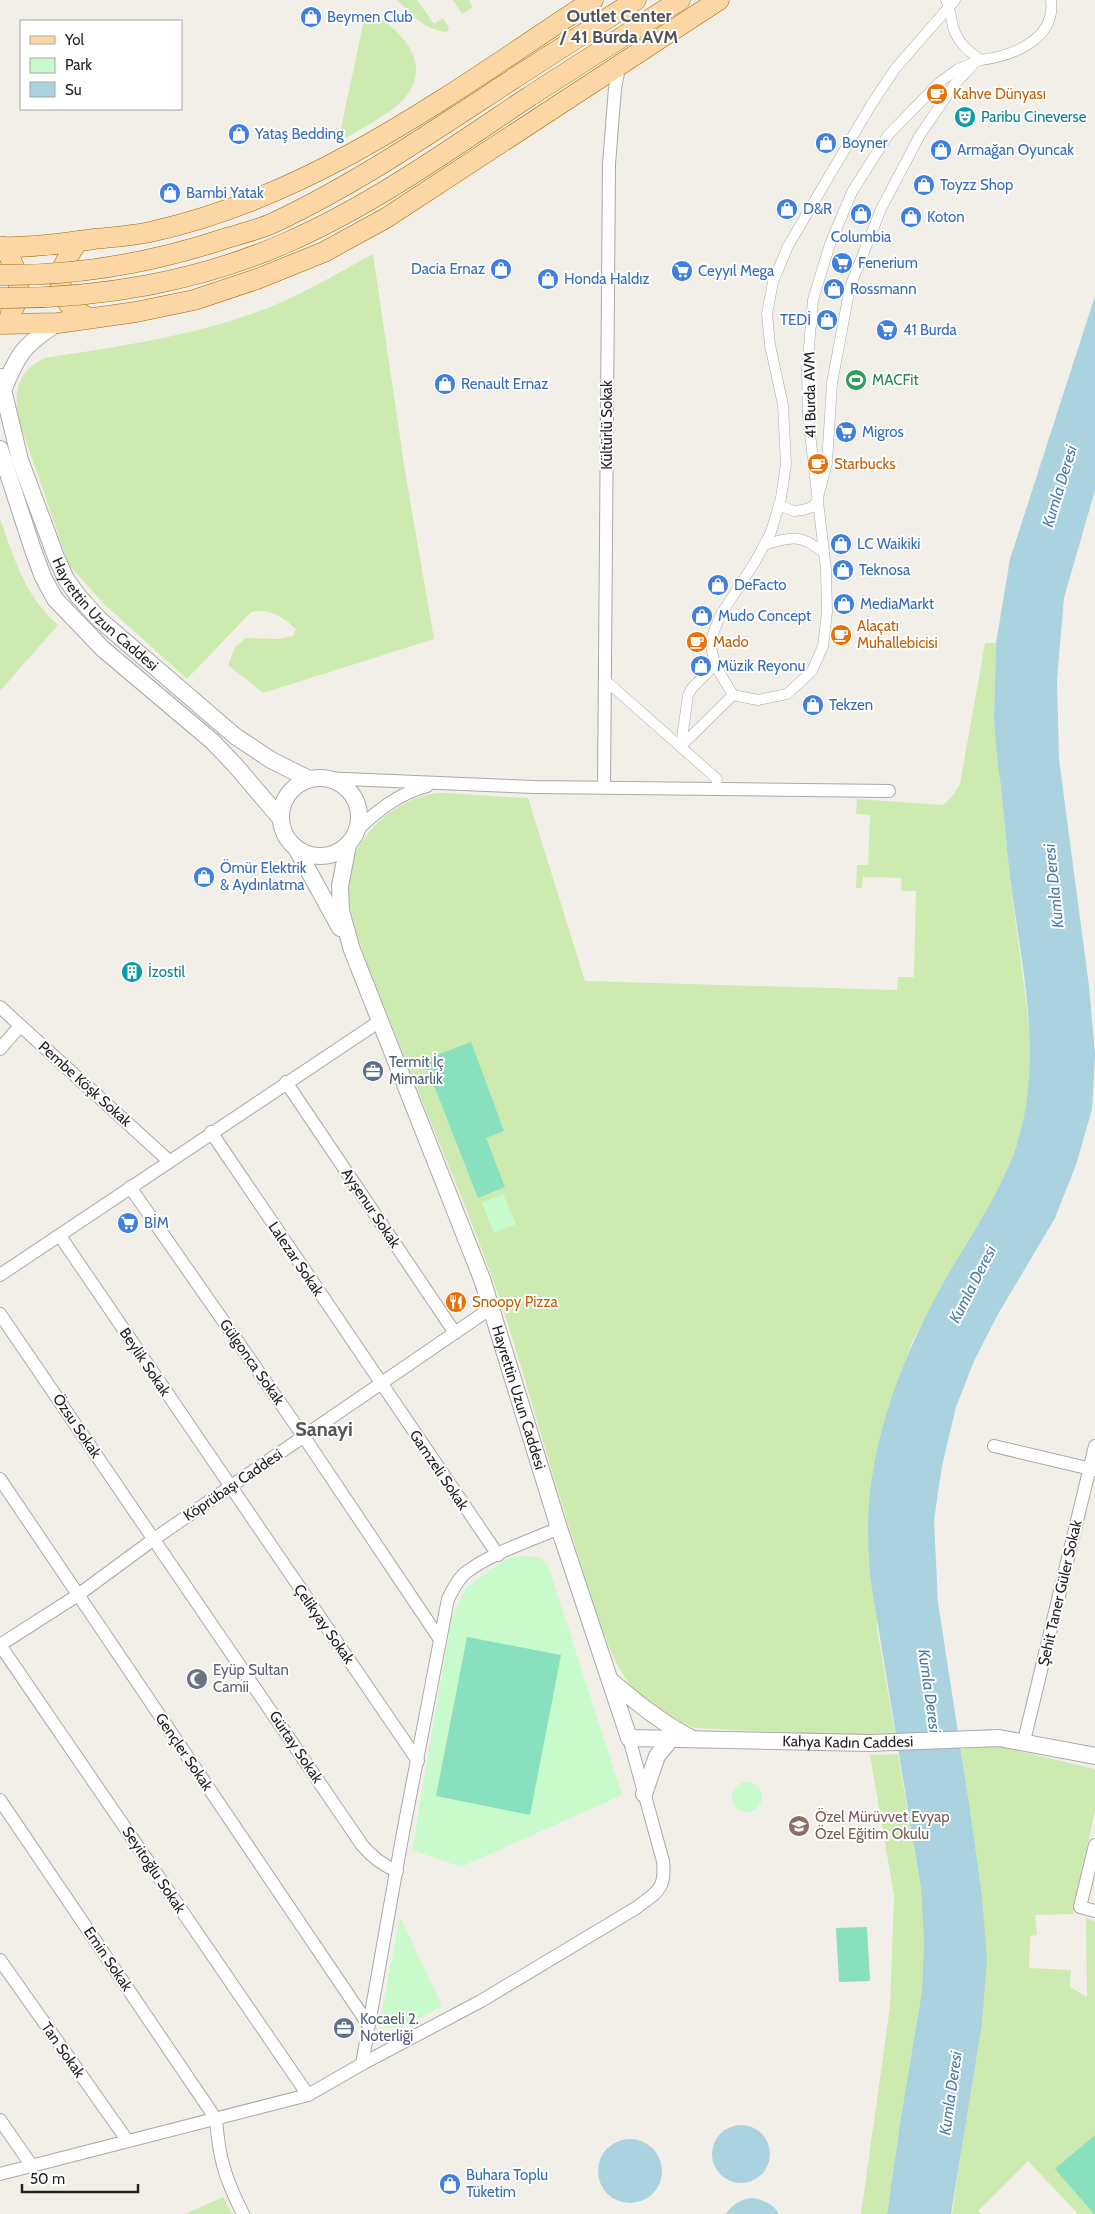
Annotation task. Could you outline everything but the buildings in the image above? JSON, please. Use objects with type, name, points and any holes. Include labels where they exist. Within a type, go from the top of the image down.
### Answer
[{"type":"main road","points":[[2,247],[78,241],[149,232],[208,217],[272,193],[332,166],[390,131],[593,0]]},
{"type":"main road","points":[[0,275],[27,275],[98,269],[155,259],[211,244],[271,224],[340,188],[636,0]]},
{"type":"main road","points":[[0,298],[81,295],[148,286],[217,267],[287,242],[352,210],[410,175],[680,0]]},
{"type":"main road","points":[[1,328],[58,323],[136,312],[194,300],[257,279],[324,252],[386,218],[554,109],[620,63],[719,0]]},
{"type":"main road","points":[[78,241],[64,261],[60,274],[60,284],[69,304],[88,318]]},
{"type":"main road","points":[[1,328],[13,309],[18,289],[14,264],[2,247]]},
{"type":"street","name":"41 Burda AVM","points":[[733,695],[758,700],[787,694],[812,671],[822,646],[827,612],[824,553],[808,418],[807,370],[814,300],[830,244],[852,192],[888,135],[940,82],[958,69],[978,61],[1013,54],[1027,46],[1048,24],[1052,12],[1051,0]]},
{"type":"street","points":[[779,505],[794,511],[812,507],[817,502],[827,464],[832,383],[850,287],[882,209],[920,135],[954,85],[978,61],[962,45],[954,28],[950,3]]},
{"type":"street","points":[[681,746],[733,695],[715,665],[710,642],[720,616],[755,562],[771,532],[779,505],[786,464],[782,404],[770,345],[767,314],[773,282],[788,246],[871,105],[896,69],[950,3]]},
{"type":"street","name":"Kültürlü Sokak","points":[[604,787],[609,164],[615,88],[620,63]]},
{"type":"street","points":[[1,385],[23,349],[35,337],[58,323]]},
{"type":"street","name":"Hayrettin Uzun Caddesi","points":[[1,385],[20,460],[56,557],[66,579],[79,597],[100,619],[235,736],[271,760],[315,778]]},
{"type":"street","points":[[0,449],[42,577],[54,599],[103,648],[212,741],[281,819],[352,950]]},
{"type":"street","points":[[764,545],[791,538],[804,539],[811,542],[824,553]]},
{"type":"street","points":[[681,746],[688,696],[692,688],[715,665]]},
{"type":"street","points":[[605,680],[717,779],[716,788]]},
{"type":"street","points":[[315,778],[340,784],[354,797],[359,809],[357,830]]},
{"type":"street","points":[[281,819],[282,806],[288,794],[298,785],[315,778],[534,787],[889,791]]},
{"type":"street","points":[[352,950],[341,912],[340,886],[348,845],[357,830],[373,815],[411,790],[441,782]]},
{"type":"street","points":[[296,848],[312,856],[325,856],[337,852],[348,845]]},
{"type":"street","name":"Hayrettin Uzun Caddesi","points":[[352,950],[482,1279],[559,1528],[629,1738]]},
{"type":"street","name":"Pembe Köşk Sokak","points":[[0,1007],[169,1161]]},
{"type":"street","points":[[0,1276],[286,1082],[380,1021]]},
{"type":"street","points":[[0,1049],[20,1026]]},
{"type":"street","name":"Ayşenur Sokak","points":[[286,1082],[455,1334]]},
{"type":"street","name":"Lalezar Sokak","points":[[212,1132],[381,1385]]},
{"type":"street","name":"Gülgonca Sokak","points":[[130,1187],[304,1437],[439,1638]]},
{"type":"street","name":"Beylik Sokak","points":[[60,1236],[230,1488]]},
{"type":"street","name":"Köprübaşı Caddesi","points":[[0,1645],[78,1594],[154,1539],[491,1308]]},
{"type":"street","name":"Özsu Sokak","points":[[0,1314],[154,1539]]},
{"type":"street","name":"Gamzeli Sokak","points":[[381,1385],[498,1555]]},
{"type":"street","points":[[994,1446],[1092,1469]]},
{"type":"street","name":"Şehit Taner Güler Sokak","points":[[1024,1741],[1092,1469],[1095,1446]]},
{"type":"street","name":"Gençler Sokak","points":[[0,1479],[368,2024]]},
{"type":"street","name":"Çelikyay Sokak","points":[[230,1488],[418,1761]]},
{"type":"street","points":[[362,2064],[439,1638],[448,1599],[452,1590],[468,1571],[498,1555],[559,1528]]},
{"type":"street","name":"Gürtay Sokak","points":[[154,1539],[362,1845],[372,1857],[385,1866],[397,1871]]},
{"type":"street","name":"Seyitoğlu Sokak","points":[[0,1645],[308,2095]]},
{"type":"street","points":[[610,1680],[646,1711],[668,1726],[695,1740]]},
{"type":"street","points":[[0,2174],[308,2095],[481,2001],[636,1908],[658,1891],[665,1878],[663,1861],[629,1738]]},
{"type":"street","name":"Kahya Kadın Caddesi","points":[[629,1738],[869,1743],[999,1738],[1024,1741],[1095,1756]]},
{"type":"street","points":[[644,1794],[657,1756],[671,1739]]},
{"type":"street","name":"Emin Sokak","points":[[0,1800],[216,2119]]},
{"type":"street","points":[[1095,1845],[1080,1907],[1095,1911]]},
{"type":"street","name":"Tan Sokak","points":[[0,1960],[127,2140]]},
{"type":"street","points":[[216,2119],[218,2150],[228,2184],[243,2214]]},
{"type":"street","points":[[0,2120],[32,2166]]},
{"type":"green space","points":[[397,0],[417,0],[434,24],[443,18],[449,28],[447,32],[425,25]]},
{"type":"green space","points":[[453,0],[469,0],[473,7],[462,14]]},
{"type":"green space","points":[[371,12],[403,38],[415,61],[416,73],[413,86],[399,104],[346,138],[341,128],[364,20]]},
{"type":"green space","points":[[373,254],[405,471],[434,639],[263,693],[228,665],[235,647],[246,638],[278,639],[293,636],[296,629],[275,614],[257,611],[251,612],[187,679],[104,604],[69,565],[20,424],[17,394],[22,377],[27,370],[45,358],[191,332],[247,315],[300,294]]},
{"type":"green space","points":[[0,519],[16,562],[29,589],[46,613],[58,625],[0,691]]},
{"type":"green space","points":[[985,643],[996,643],[994,721],[1011,887],[1031,1046],[1030,1077],[1026,1108],[1019,1137],[1008,1168],[992,1203],[969,1239],[912,1342],[883,1426],[877,1628],[895,1734],[835,1735],[695,1728],[661,1711],[638,1694],[624,1676],[611,1652],[578,1556],[503,1308],[460,1194],[365,957],[351,909],[348,888],[349,871],[361,843],[370,831],[393,810],[420,797],[442,793],[528,798],[585,981],[897,990],[898,977],[914,977],[916,891],[902,891],[901,878],[863,877],[862,888],[856,888],[857,865],[868,865],[870,815],[856,814],[857,799],[943,805],[951,798],[960,784]]},
{"type":"green space","points":[[471,1042],[504,1131],[486,1138],[505,1187],[478,1198],[424,1060]]},
{"type":"green space","points":[[503,1194],[516,1224],[494,1233],[482,1203]]},
{"type":"green space","points":[[528,1556],[541,1558],[548,1565],[622,1795],[461,1867],[412,1850],[451,1620],[466,1588],[495,1566],[511,1557]]},
{"type":"green space","points":[[467,1637],[561,1655],[530,1815],[436,1796]]},
{"type":"green space","points":[[998,1746],[1095,1769],[1095,1810],[1073,1914],[1035,1915],[1037,1935],[1030,1936],[1029,1968],[1071,1970],[1070,1987],[1087,1997],[1086,1918],[1095,1921],[1095,2135],[1056,2169],[1094,2214],[1078,2214],[1028,2161],[978,2211],[981,2214],[952,2214],[962,2145],[982,1895],[961,1749]]},
{"type":"green space","points":[[898,1754],[921,1889],[924,1940],[922,1991],[887,2214],[861,2214],[890,2007],[894,1895],[870,1755]]},
{"type":"green space","points":[[747,1782],[758,1786],[762,1797],[758,1808],[747,1812],[736,1808],[732,1797],[736,1786]]},
{"type":"green space","points":[[400,1917],[442,2006],[406,2024],[384,2027],[380,2021]]},
{"type":"green space","points":[[867,1927],[870,1981],[839,1982],[836,1928]]},
{"type":"green space","points":[[1095,2135],[1095,2214],[1094,2214],[1055,2169]]},
{"type":"green space","points":[[223,2197],[232,2214],[185,2214]]},
{"type":"water","name":"Kumla Deresi","points":[[1095,296],[1095,490],[1064,598],[1057,679],[1059,759],[1089,986],[1095,1054],[1092,1109],[1076,1165],[1055,1218],[997,1316],[974,1361],[956,1407],[942,1466],[934,1520],[938,1603],[982,1895],[987,1960],[982,2023],[951,2214],[887,2214],[922,1991],[924,1940],[921,1889],[870,1576],[868,1525],[870,1493],[882,1429],[903,1368],[930,1308],[1005,1175],[1019,1137],[1026,1107],[1030,1045],[1028,1014],[1010,876],[994,721],[996,643],[1010,559]]},
{"type":"water","points":[[735,2125],[747,2125],[757,2129],[766,2138],[770,2160],[762,2175],[747,2183],[735,2183],[725,2179],[716,2170],[712,2160],[712,2148],[716,2138],[725,2129]]},
{"type":"water","points":[[630,2139],[648,2145],[656,2153],[662,2171],[656,2189],[648,2197],[630,2203],[612,2197],[604,2189],[598,2171],[604,2153],[612,2145]]},
{"type":"water","points":[[752,2198],[774,2207],[779,2214],[726,2214],[737,2203]]},
{"type":"place","name":"Beymen Club","points":[[311,17]]},
{"type":"place","name":"Kahve Dünyası","points":[[937,94]]},
{"type":"place","name":"Paribu Cineverse","points":[[965,117]]},
{"type":"place","name":"Yataş Bedding","points":[[239,134]]},
{"type":"place","name":"Boyner","points":[[826,143]]},
{"type":"place","name":"Armağan Oyuncak","points":[[941,150]]},
{"type":"place","name":"Toyzz Shop","points":[[924,185]]},
{"type":"place","name":"Bambi Yatak","points":[[170,193]]},
{"type":"place","name":"D&R","points":[[787,209]]},
{"type":"place","name":"Columbia","points":[[861,214]]},
{"type":"place","name":"Koton","points":[[911,217]]},
{"type":"place","name":"Fenerium","points":[[842,263]]},
{"type":"place","name":"Dacia Ernaz","points":[[501,269]]},
{"type":"place","name":"Ceyyıl Mega","points":[[682,271]]},
{"type":"place","name":"Honda Haldız","points":[[548,279]]},
{"type":"place","name":"Rossmann","points":[[834,289]]},
{"type":"place","name":"TEDİ","points":[[827,320]]},
{"type":"place","name":"41 Burda","points":[[887,330]]},
{"type":"place","name":"MACFit","points":[[856,380]]},
{"type":"place","name":"Renault Ernaz","points":[[445,384]]},
{"type":"place","name":"Migros","points":[[846,432]]},
{"type":"place","name":"Starbucks","points":[[818,464]]},
{"type":"place","name":"LC Waikiki","points":[[841,544]]},
{"type":"place","name":"Teknosa","points":[[843,570]]},
{"type":"place","name":"DeFacto","points":[[718,585]]},
{"type":"place","name":"MediaMarkt","points":[[844,604]]},
{"type":"place","name":"Mudo Concept","points":[[702,616]]},
{"type":"place","name":"Alaçatı Muhallebicisi","points":[[841,635]]},
{"type":"place","name":"Mado","points":[[697,642]]},
{"type":"place","name":"Müzik Reyonu","points":[[701,666]]},
{"type":"place","name":"Tekzen","points":[[813,705]]},
{"type":"place","name":"Ömür Elektrik & Aydınlatma","points":[[204,877]]},
{"type":"place","name":"İzostil","points":[[132,972]]},
{"type":"place","name":"Termit İç Mimarlık","points":[[373,1071]]},
{"type":"place","name":"BİM","points":[[128,1223]]},
{"type":"place","name":"Snoopy Pizza","points":[[456,1302]]},
{"type":"place","name":"Eyüp Sultan Camii","points":[[197,1679]]},
{"type":"place","name":"Özel Mürüvvet Evyap Özel Eğitim Okulu","points":[[799,1826]]},
{"type":"place","name":"Kocaeli 2. Noterliği","points":[[344,2028]]},
{"type":"place","name":"Buhara Toplu Tüketim","points":[[450,2184]]},
{"type":"district","name":"Outlet Center / 41 Burda AVM","points":[[619,26]]},
{"type":"district","name":"Sanayi","points":[[324,1429]]}]
